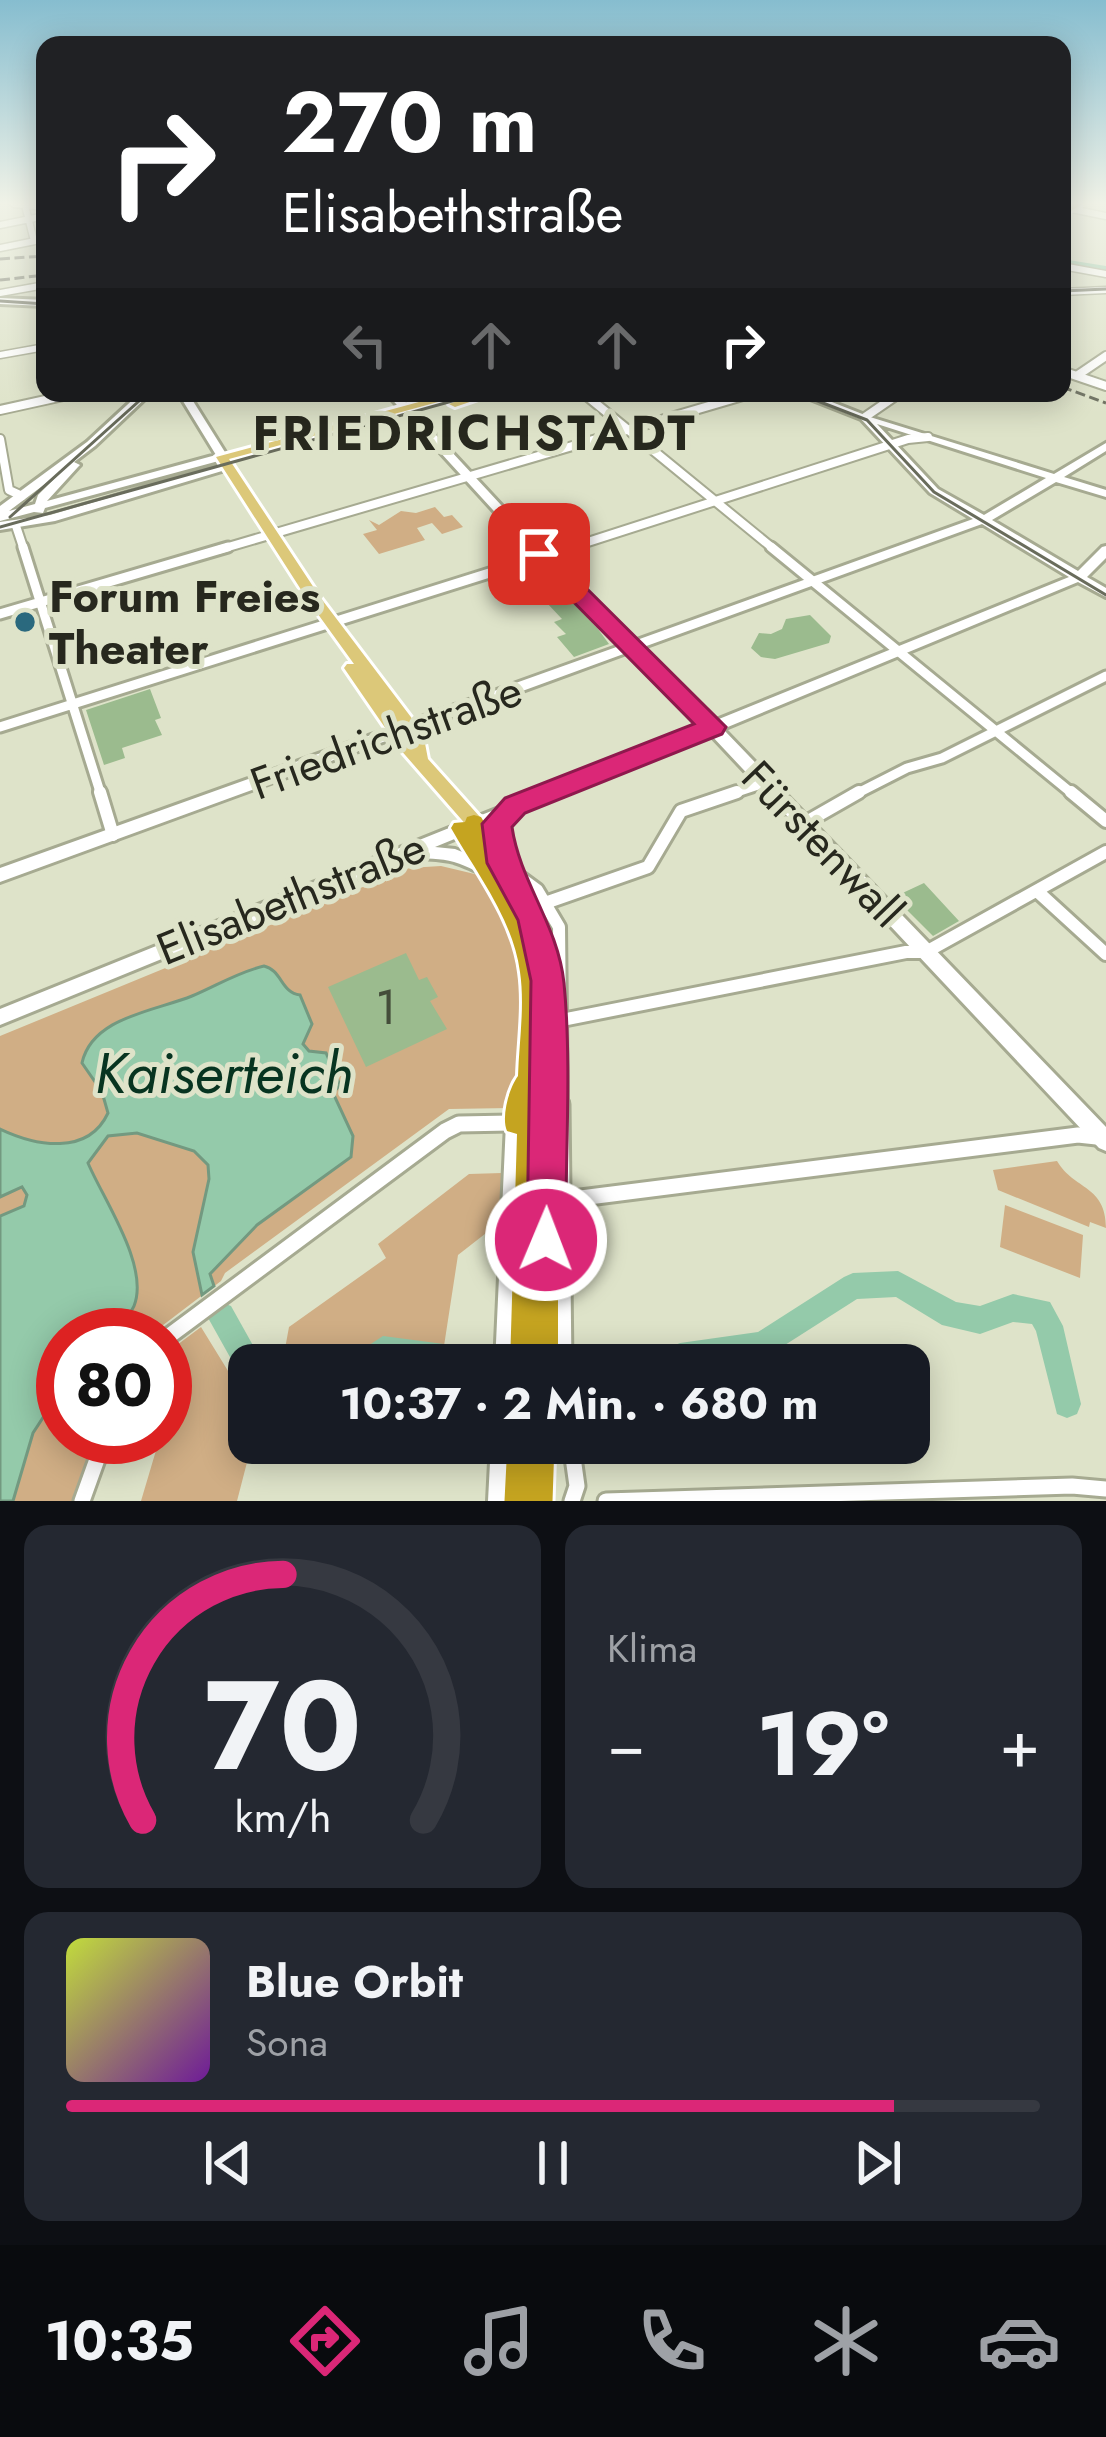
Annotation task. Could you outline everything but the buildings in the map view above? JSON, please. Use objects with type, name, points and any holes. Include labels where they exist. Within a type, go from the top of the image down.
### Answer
[{"type":"highway","points":[[467,825],[533,919],[547,981],[535,1344]]},
{"type":"highway","points":[[498,867],[528,950],[535,1344]]},
{"type":"highway","points":[[516,1123],[532,1064]]},
{"type":"highway","points":[[507,1500],[516,1464]]},
{"type":"highway","points":[[539,1501],[541,1464]]},
{"type":"main road","points":[[0,297],[36,303]]},
{"type":"main road","points":[[0,520],[22,496],[91,444],[136,402]]},
{"type":"main road","points":[[188,402],[332,624],[343,654],[403,729],[467,825]]},
{"type":"main road","name":"Fürstenwall","points":[[399,402],[1106,1139]]},
{"type":"main road","points":[[194,479],[225,462],[257,457],[438,402]]},
{"type":"main road","points":[[38,506],[451,402]]},
{"type":"main road","points":[[824,402],[1106,494]]},
{"type":"main road","points":[[865,417],[929,487],[1106,593]]},
{"type":"main road","points":[[0,520],[38,516],[38,506],[91,444]]},
{"type":"main road","points":[[983,520],[1106,446]]},
{"type":"main road","points":[[239,484],[257,457]]},
{"type":"main road","points":[[16,519],[194,479],[239,484]]},
{"type":"main road","name":"Friedrichstraße","points":[[0,875],[983,520]]},
{"type":"main road","name":"Elisabethstraße","points":[[0,1017],[1078,577],[1106,550]]},
{"type":"main road","points":[[405,851],[451,854],[498,867],[496,828],[515,806]]},
{"type":"main road","points":[[508,1344],[516,1123]]},
{"type":"main road","points":[[504,1464],[507,1500]]},
{"type":"street","points":[[0,297],[36,287]]},
{"type":"street","points":[[1071,292],[1106,290]]},
{"type":"street","points":[[0,355],[36,349]]},
{"type":"street","points":[[1078,375],[1106,356]]},
{"type":"street","points":[[1071,373],[1106,386]]},
{"type":"street","points":[[0,410],[36,402]]},
{"type":"street","points":[[594,402],[1103,819]]},
{"type":"street","points":[[0,614],[723,402]]},
{"type":"street","points":[[865,417],[887,402]]},
{"type":"street","points":[[0,727],[73,708],[928,436]]},
{"type":"street","points":[[0,439],[9,490],[22,496]]},
{"type":"street","points":[[16,519],[113,835]]},
{"type":"street","points":[[802,824],[857,798],[866,788],[946,756],[1106,676]]},
{"type":"street","points":[[548,902],[648,867],[681,811],[764,782]]},
{"type":"street","points":[[562,1020],[906,952],[926,952],[1106,852]]},
{"type":"street","points":[[498,867],[530,881],[548,902],[559,927],[564,1344]]},
{"type":"street","points":[[1037,891],[1106,954]]},
{"type":"street","points":[[192,1319],[460,1124],[516,1123]]},
{"type":"street","points":[[565,1200],[1078,1135],[1106,1139]]},
{"type":"street","points":[[82,1501],[95,1464]]},
{"type":"street","points":[[572,1501],[577,1486],[574,1464]]},
{"type":"street","points":[[605,1501],[1006,1487],[1106,1489]]},
{"type":"street","points":[[507,1500],[549,1501]]},
{"type":"shaded area","points":[[435,507],[463,527],[442,534],[432,523],[417,528],[425,540],[379,554],[363,534],[377,530],[369,520],[379,525],[401,511],[416,513]]},
{"type":"shaded area","points":[[441,866],[483,876],[500,906],[524,988],[514,1108],[449,1109],[225,1273],[186,1308],[36,1308],[36,1464],[86,1464],[72,1501],[0,1501],[0,1036],[409,868]]},
{"type":"shaded area","points":[[1057,1161],[1101,1203],[1106,1228],[1090,1222],[1089,1227],[998,1190],[993,1170]]},
{"type":"shaded area","points":[[502,1173],[500,1230],[490,1230],[458,1255],[444,1344],[286,1344],[289,1327],[386,1258],[378,1244],[469,1174]]},
{"type":"shaded area","points":[[1005,1205],[1083,1235],[1080,1278],[1000,1247]]},
{"type":"shaded area","points":[[201,1327],[228,1371],[228,1464],[247,1464],[237,1501],[141,1501],[152,1464],[192,1464],[192,1334]]},
{"type":"water","name":"Kaiserteich","points":[[264,966],[300,995],[312,1024],[303,1044],[309,1051],[326,1053],[340,1085],[333,1093],[353,1136],[351,1157],[257,1225],[210,1274],[214,1286],[202,1295],[193,1252],[208,1165],[194,1151],[137,1133],[108,1136],[88,1163],[130,1253],[136,1272],[134,1306],[36,1308],[36,1428],[13,1501],[0,1501],[0,1216],[24,1206],[27,1195],[22,1187],[0,1197],[0,1129],[45,1143],[88,1136],[108,1113],[102,1092],[82,1063],[98,1035],[127,1018]]},
{"type":"waterway","points":[[765,1344],[853,1286],[898,1284],[952,1315],[980,1320],[1013,1308],[1040,1312],[1049,1326],[1067,1404]]},
{"type":"waterway","points":[[221,1316],[238,1344]]},
{"type":"tram line","points":[[1071,291],[1106,289]]},
{"type":"tram line","points":[[0,301],[36,303]]},
{"type":"tram line","points":[[10,517],[138,402]]},
{"type":"tram line","points":[[0,527],[449,402]]},
{"type":"tram line","points":[[820,402],[867,420],[934,492],[1106,595]]},
{"type":"railway","points":[[0,280],[36,276]]},
{"type":"railway","points":[[1071,390],[1106,403]]},
{"type":"place","name":"Forum Freies Theater","points":[[25,622]]},
{"type":"district","name":"FRIEDRICHSTADT","points":[[475,433]]},
{"type":"route","points":[[539,554],[712,727],[515,806],[497,824],[502,863],[533,919],[547,981],[546,1240]]}]
